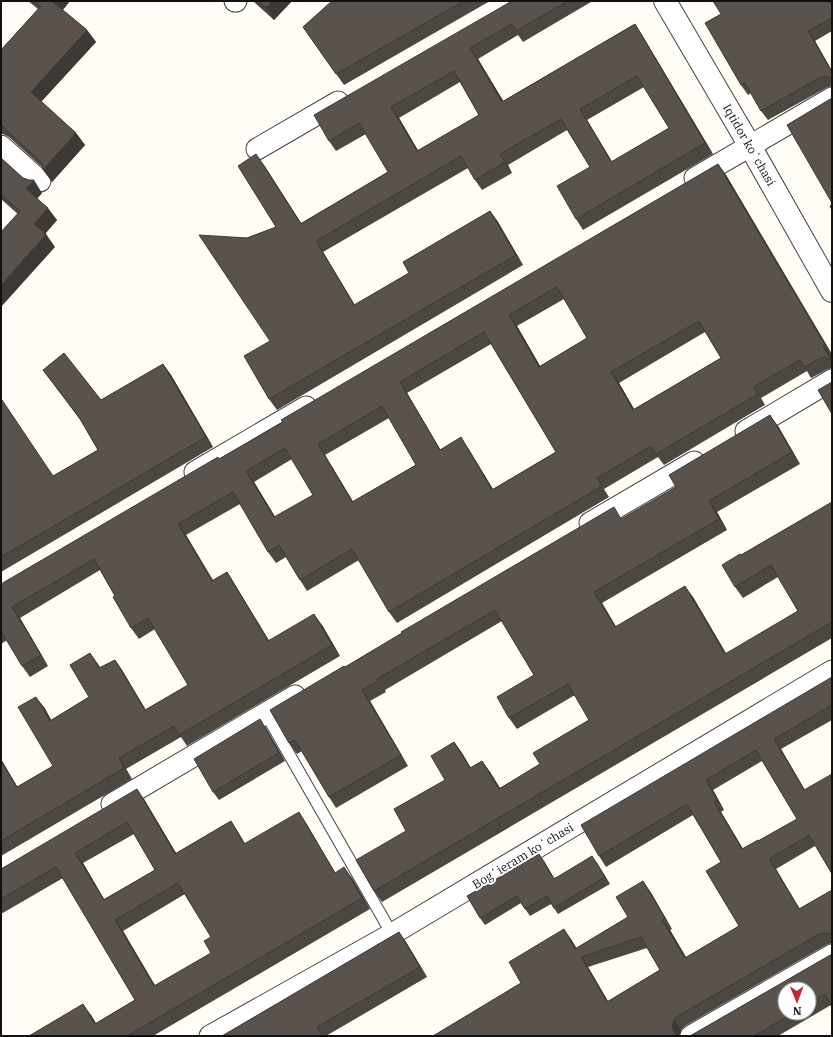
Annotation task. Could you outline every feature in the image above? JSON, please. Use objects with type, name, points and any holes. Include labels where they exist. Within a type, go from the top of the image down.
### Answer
[{"type":"street","name":"Iqtidor koʻchasi","points":[[666,1],[832,291]]},
{"type":"street","points":[[257,149],[352,95]]},
{"type":"street","points":[[682,186],[832,98]]},
{"type":"street","points":[[1,146],[40,181]]},
{"type":"street","points":[[730,441],[832,380]]},
{"type":"street","points":[[180,481],[324,396]]},
{"type":"street","points":[[573,533],[709,453]]},
{"type":"street","name":"Bogʻieram koʻchasi","points":[[214,1035],[392,934],[832,671]]},
{"type":"street","points":[[96,814],[314,685]]},
{"type":"street","points":[[691,1036],[832,954]]},
{"type":"lane","points":[[266,714],[392,934]]},
{"type":"building","points":[[34,1],[52,1],[87,30],[31,92],[76,133],[43,170],[43,165],[39,160],[1,125],[1,50],[41,6]]},
{"type":"building","points":[[258,1],[272,1],[266,8]]},
{"type":"building","points":[[332,1],[464,1],[336,74],[303,27]]},
{"type":"building","points":[[512,1],[568,1],[516,31],[512,24],[470,48],[502,102],[635,24],[705,143],[576,219],[557,186],[590,167],[561,119],[500,154],[505,162],[475,180],[461,156],[316,241],[354,305],[409,273],[403,262],[490,211],[516,255],[269,399],[244,356],[270,341],[199,235],[247,238],[276,227],[238,166],[256,154],[301,224],[388,172],[359,123],[329,141],[314,115]],"holes":[[[454,71],[479,115],[417,151],[391,107]],[[637,76],[669,128],[611,162],[580,109]]]},
{"type":"building","points":[[713,1],[832,1],[832,18],[808,31],[832,72],[832,79],[825,76],[819,78],[761,111],[745,83],[741,85],[705,23],[721,14]]},
{"type":"building","points":[[832,98],[832,203],[787,125]]},
{"type":"building","points":[[1,158],[23,178],[34,180],[26,189],[48,208],[34,224],[46,234],[1,285],[1,232],[20,211],[1,195]]},
{"type":"building","points":[[718,164],[825,345],[823,346],[831,360],[825,357],[804,367],[800,360],[753,387],[758,394],[656,454],[651,446],[597,478],[602,486],[389,612],[352,549],[300,580],[279,545],[268,552],[233,492],[178,524],[212,581],[227,572],[268,641],[314,614],[332,645],[179,735],[174,726],[119,758],[124,768],[1,841],[1,761],[17,787],[53,766],[18,707],[36,697],[50,721],[89,697],[70,665],[90,653],[99,668],[115,660],[145,710],[188,685],[148,618],[131,628],[113,597],[115,596],[94,559],[12,607],[41,655],[22,666],[1,631],[1,584],[218,457],[219,459],[283,422],[281,420]],"holes":[[[557,287],[587,338],[539,367],[509,315]],[[699,321],[721,358],[633,410],[611,372]],[[484,332],[556,452],[492,490],[461,437],[440,450],[400,382]],[[382,406],[416,465],[352,502],[318,444]],[[285,448],[313,495],[274,517],[246,471]]]},
{"type":"building","points":[[64,353],[101,400],[163,364],[206,437],[1,557],[1,401],[2,400],[53,476],[98,450],[79,417],[43,370]]},
{"type":"building","points":[[832,382],[832,414],[818,390]]},
{"type":"building","points":[[770,415],[792,452],[709,501],[719,519],[594,592],[615,627],[685,586],[725,654],[798,611],[771,565],[735,587],[722,565],[832,502],[832,622],[374,891],[356,860],[406,831],[394,809],[445,780],[431,756],[454,742],[470,768],[482,761],[499,789],[540,764],[533,753],[589,720],[568,684],[509,718],[497,697],[534,675],[495,610],[377,679],[378,681],[362,690],[401,755],[329,797],[295,740],[289,743],[270,710],[614,507],[621,519],[676,487],[669,475]]},
{"type":"building","points":[[832,677],[832,705],[774,739],[804,790],[832,774],[832,874],[809,835],[769,859],[799,909],[832,890],[832,936],[831,934],[825,933],[819,934],[678,1016],[674,1020],[672,1026],[674,1032],[678,1036],[433,1036],[521,983],[509,962],[564,929],[575,949],[628,917],[616,897],[643,881],[665,918],[662,920],[685,958],[739,926],[706,871],[721,862],[687,804],[599,856],[581,825]],"holes":[[[756,750],[797,819],[742,849],[714,802],[717,800],[706,780]],[[641,937],[660,970],[607,1002],[581,957]]]},
{"type":"building","points":[[260,719],[279,753],[213,792],[194,759]]},
{"type":"building","points":[[137,789],[175,854],[231,821],[244,844],[299,812],[335,873],[344,867],[362,898],[127,1036],[29,1036],[83,1004],[95,1024],[135,1000],[56,867],[1,899],[1,869]],"holes":[[[127,822],[155,870],[104,900],[75,853]],[[178,883],[211,937],[204,941],[211,953],[154,986],[115,920]]]},
{"type":"building","points":[[539,854],[554,879],[592,856],[605,877],[554,908],[547,896],[525,909],[517,896],[480,918],[467,896]]},
{"type":"building","points":[[399,932],[420,967],[317,1027],[322,1036],[222,1036]]},
{"type":"building","points":[[832,954],[832,1007],[825,994],[817,998],[817,981],[785,981]]},
{"type":"building","points":[[777,986],[777,1021],[779,1021],[754,1036],[690,1036]]}]
